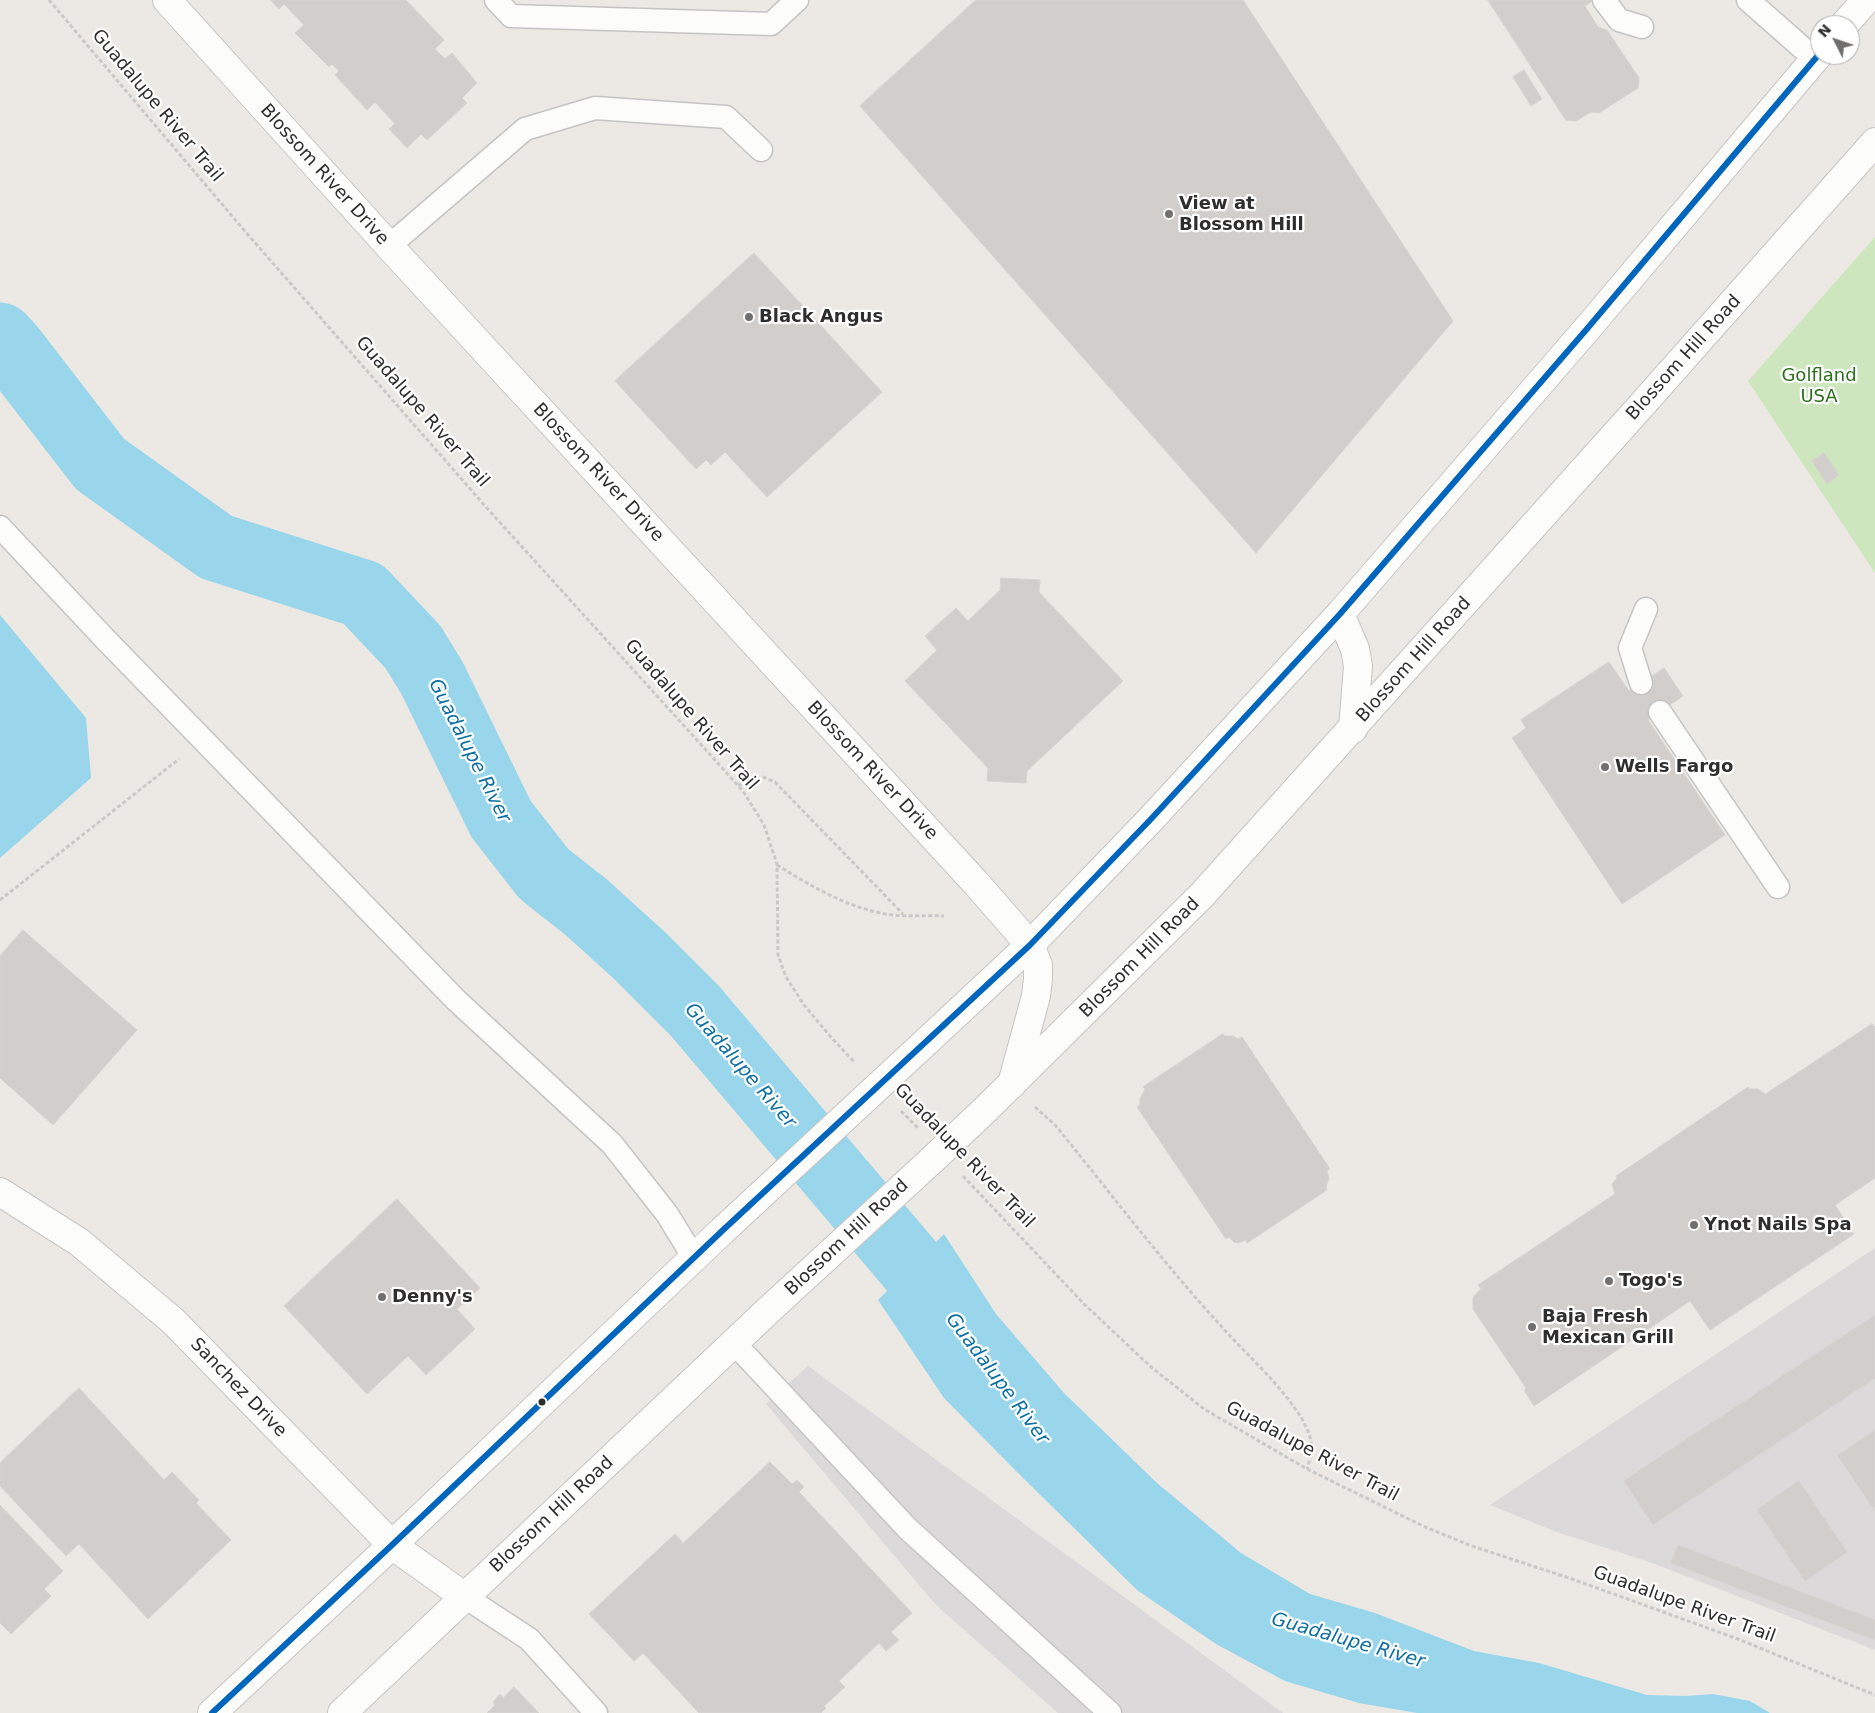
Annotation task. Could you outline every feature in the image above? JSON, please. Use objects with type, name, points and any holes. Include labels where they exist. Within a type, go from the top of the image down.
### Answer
[{"type":"main road","name":"Blossom River Drive","points":[[167,0],[388,246],[968,875],[1030,946]]},
{"type":"main road","points":[[1853,15],[1866,0]]},
{"type":"main road","points":[[212,1713],[694,1258],[1030,946],[1340,614],[1586,330],[1810,64]]},
{"type":"main road","name":"Blossom Hill Road","points":[[342,1713],[773,1306],[1012,1085],[1202,895],[1875,142]]},
{"type":"main road","points":[[1340,614],[1356,649],[1358,666],[1352,729]]},
{"type":"main road","points":[[1012,1085],[1036,996],[1038,965],[1030,946]]},
{"type":"main road","name":"Sanchez Drive","points":[[0,1192],[79,1242],[173,1321],[392,1545],[465,1597]]},
{"type":"lane","points":[[496,0],[511,16],[771,24],[797,0]]},
{"type":"lane","points":[[1604,0],[1619,20],[1642,27]]},
{"type":"lane","points":[[1748,0],[1810,50]]},
{"type":"lane","points":[[388,246],[525,128],[595,108],[726,118],[761,150]]},
{"type":"lane","points":[[0,527],[456,1000],[612,1144],[667,1214],[694,1258]]},
{"type":"lane","points":[[1641,683],[1630,648],[1646,609]]},
{"type":"lane","points":[[1660,712],[1778,887]]},
{"type":"lane","points":[[734,1344],[908,1529],[1110,1713]]},
{"type":"lane","points":[[465,1597],[529,1639],[596,1713]]},
{"type":"path","name":"Guadalupe River Trail","points":[[49,0],[243,229],[486,507],[743,791],[764,826],[777,864],[778,955],[786,977],[804,1005],[857,1065]]},
{"type":"path","points":[[0,900],[204,740]]},
{"type":"path","points":[[738,785],[763,777],[775,782],[903,914]]},
{"type":"path","points":[[777,864],[818,890],[849,903],[886,914],[944,916]]},
{"type":"path","points":[[1012,1085],[1055,1125],[1187,1286],[1222,1327],[1269,1376],[1296,1411],[1310,1436],[1313,1451],[1307,1469]]},
{"type":"path","name":"Guadalupe River Trail","points":[[898,1107],[924,1135]]},
{"type":"path","name":"Guadalupe River Trail","points":[[958,1170],[1084,1304],[1151,1366],[1204,1409],[1307,1469],[1425,1527],[1472,1546],[1572,1579],[1738,1639],[1875,1695]]},
{"type":"shaded area","points":[[1875,1248],[1875,1650],[1655,1564],[1554,1531],[1490,1505]]},
{"type":"shaded area","points":[[808,1366],[1283,1713],[1058,1713],[936,1605],[766,1404]]},
{"type":"green space","name":"Golfland USA","points":[[1875,237],[1875,573],[1748,381]]},
{"type":"water","points":[[0,615],[86,718],[91,778],[0,858]]},
{"type":"water","points":[[944,1234],[996,1314],[1064,1393],[1157,1483],[1241,1553],[1310,1594],[1375,1613],[1474,1651],[1539,1663],[1647,1695],[1686,1696],[1713,1694],[1750,1701],[1770,1713],[1417,1713],[1359,1703],[1285,1681],[1216,1644],[1137,1590],[944,1398],[878,1300]]},
{"type":"building","points":[[271,0],[406,0],[444,40],[435,49],[445,59],[452,53],[477,83],[462,98],[467,103],[427,140],[421,134],[407,148],[389,129],[395,124],[375,102],[367,110],[335,75],[339,71],[332,64],[329,67],[295,33],[304,25],[284,4],[279,9]]},
{"type":"building","name":"View at Blossom Hill","points":[[976,0],[1243,0],[1453,321],[1256,553],[860,106]]},
{"type":"building","points":[[1488,0],[1594,0],[1585,6],[1598,27],[1607,30],[1639,78],[1638,88],[1599,113],[1591,112],[1576,121],[1566,120]]},
{"type":"building","points":[[1524,70],[1542,99],[1531,106],[1513,77]]},
{"type":"building","name":"Black Angus","points":[[754,253],[882,392],[767,497],[725,452],[711,465],[706,460],[696,469],[615,381]]},
{"type":"building","points":[[1824,453],[1839,475],[1827,484],[1812,461]]},
{"type":"building","points":[[1001,578],[1040,580],[1039,592],[1123,681],[1027,771],[1026,783],[987,781],[988,768],[905,681],[937,650],[925,636],[956,608],[968,621],[1000,590]]},
{"type":"building","name":"Wells Fargo","points":[[1609,662],[1629,691],[1664,668],[1683,696],[1648,720],[1725,835],[1622,904],[1512,738],[1526,728],[1521,720]]},
{"type":"building","points":[[23,930],[137,1030],[53,1125],[0,1078],[0,956]]},
{"type":"building","points":[[1872,1024],[1875,1027],[1875,1178],[1835,1205],[1854,1234],[1710,1330],[1690,1301],[1534,1406],[1524,1390],[1526,1388],[1473,1309],[1473,1297],[1481,1289],[1478,1285],[1615,1194],[1612,1184],[1617,1178],[1616,1176],[1748,1087],[1749,1089],[1758,1089],[1765,1094]]},
{"type":"building","points":[[1223,1034],[1238,1039],[1242,1037],[1330,1169],[1327,1171],[1329,1178],[1327,1190],[1247,1243],[1246,1240],[1238,1243],[1229,1237],[1226,1239],[1137,1107],[1140,1105],[1140,1099],[1145,1089],[1143,1087]]},
{"type":"building","name":"Denny's","points":[[397,1199],[480,1288],[457,1309],[475,1329],[426,1375],[408,1356],[367,1394],[284,1306]]},
{"type":"building","points":[[1875,1315],[1875,1378],[1653,1525],[1624,1481]]},
{"type":"building","points":[[79,1388],[164,1480],[172,1472],[199,1500],[196,1503],[231,1540],[148,1619],[79,1544],[66,1556],[0,1486],[0,1463]]},
{"type":"building","points":[[1875,1430],[1875,1511],[1838,1456]]},
{"type":"building","points":[[770,1462],[792,1484],[797,1480],[804,1487],[799,1492],[912,1613],[891,1632],[899,1640],[886,1651],[879,1643],[839,1681],[845,1687],[824,1706],[826,1708],[821,1713],[699,1713],[643,1653],[634,1661],[589,1614],[675,1534],[683,1543]]},
{"type":"building","points":[[1799,1481],[1847,1552],[1805,1581],[1757,1510]]},
{"type":"building","points":[[0,1505],[63,1571],[44,1589],[51,1596],[11,1634],[0,1623]]},
{"type":"building","points":[[1678,1545],[1875,1620],[1875,1640],[1671,1563]]},
{"type":"building","points":[[514,1687],[539,1713],[487,1713],[495,1705],[493,1702],[500,1694],[503,1698]]},
{"type":"waterway","name":"Guadalupe River","points":[[0,337],[100,464],[216,547],[363,594],[413,647],[432,678],[501,819],[544,874],[586,907],[639,955],[695,1011],[913,1268],[969,1342]]},
{"type":"transit line","points":[[212,1713],[392,1545],[722,1231],[1030,945],[1151,819],[1340,614],[1586,330],[1810,65]]},
{"type":"place","name":"View at Blossom Hill","points":[[1169,214]]},
{"type":"place","name":"Black Angus","points":[[749,317]]},
{"type":"place","name":"Wells Fargo","points":[[1605,767]]},
{"type":"place","name":"Ynot Nails Spa","points":[[1694,1225]]},
{"type":"place","name":"Togo's","points":[[1609,1281]]},
{"type":"place","name":"Denny's","points":[[382,1297]]},
{"type":"place","name":"Baja Fresh Mexican Grill","points":[[1532,1327]]}]
